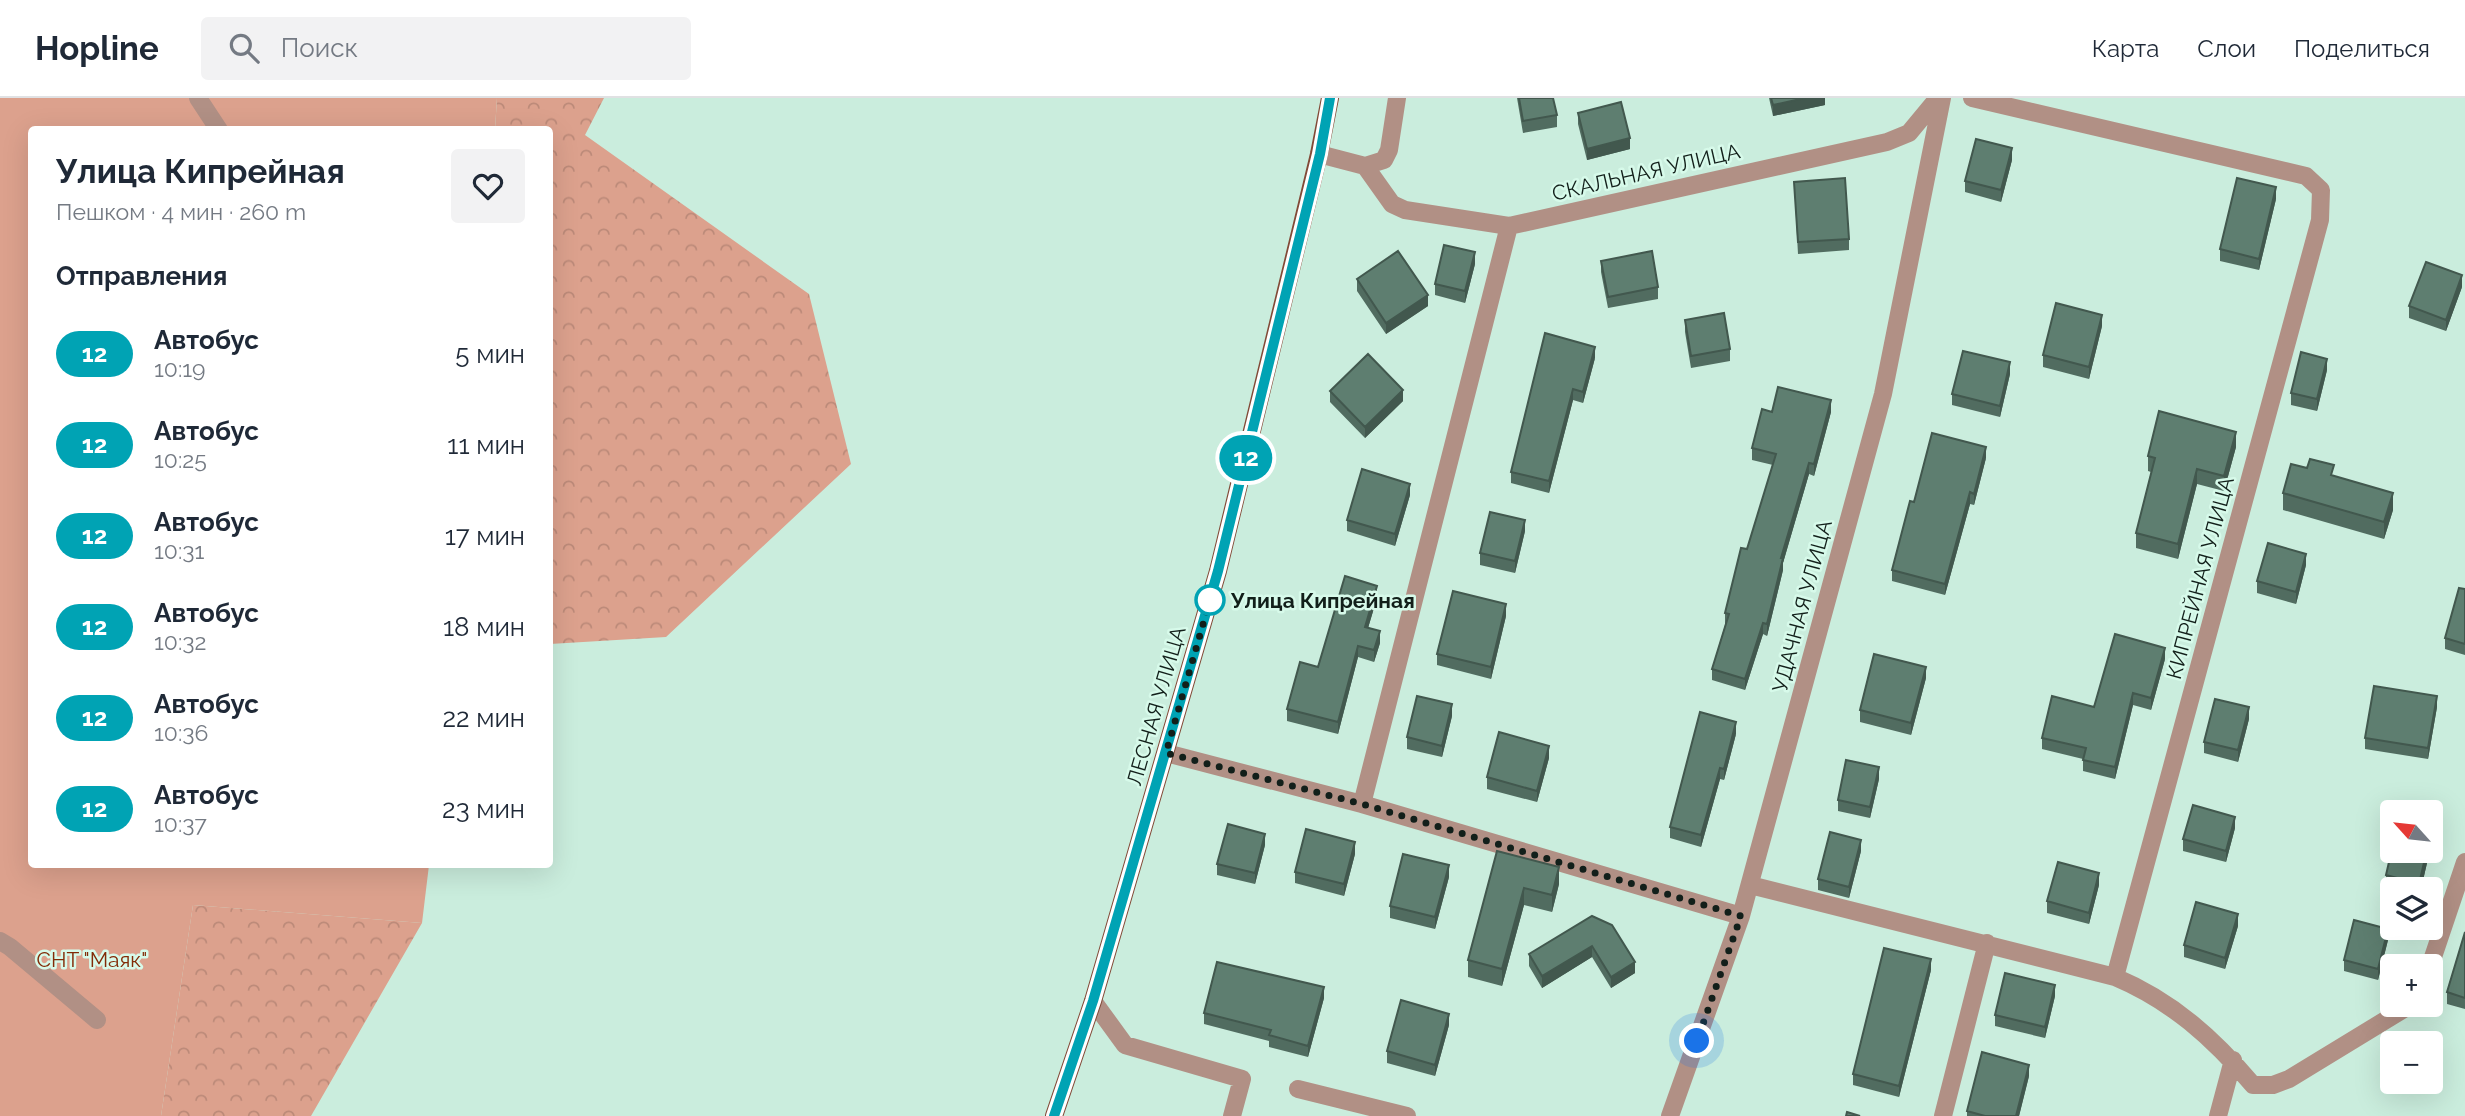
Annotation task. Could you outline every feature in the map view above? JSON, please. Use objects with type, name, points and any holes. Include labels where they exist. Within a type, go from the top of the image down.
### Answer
[{"type":"main road","name":"ЛЕСНАЯ УЛИЦА","points":[[1054,1116],[1093,1001],[1218,571],[1320,154],[1330,98]]},
{"type":"street","points":[[198,98],[216,126]]},
{"type":"street","points":[[1320,154],[1366,166],[1384,160],[1389,150],[1397,98]]},
{"type":"street","name":"СКАЛЬНАЯ УЛИЦА","points":[[1366,166],[1392,204],[1405,210],[1509,226],[1887,142],[1909,133],[1940,98]]},
{"type":"street","name":"УДАЧНАЯ УЛИЦА","points":[[1670,1116],[1741,916],[1883,394],[1940,98]]},
{"type":"street","name":"КИПРЕЙНАЯ УЛИЦА","points":[[1972,98],[2306,176],[2321,190],[2320,220],[2115,977]]},
{"type":"street","points":[[1362,804],[1509,226]]},
{"type":"street","points":[[1166,753],[1362,804],[1741,916]]},
{"type":"street","points":[[2434,954],[2465,862]]},
{"type":"street","points":[[1750,885],[2115,977],[2142,988],[2197,1026],[2233,1060],[2253,1085],[2273,1085],[2289,1079],[2391,1017]]},
{"type":"street","points":[[0,942],[10,947],[97,1020]]},
{"type":"street","points":[[1943,1116],[1987,943]]},
{"type":"street","points":[[1093,1001],[1125,1045],[1242,1079],[1232,1116]]},
{"type":"street","points":[[2218,1116],[2233,1060]]},
{"type":"street","points":[[1298,1089],[1407,1116]]},
{"type":"green space","name":"СНТ \"Маяк\"","points":[[0,98],[497,98],[495,126],[28,126],[28,868],[429,868],[422,923],[193,905],[161,1116],[0,1116]]},
{"type":"green space","points":[[497,98],[604,98],[585,135],[809,294],[851,464],[666,637],[553,644],[553,126],[495,126]]},
{"type":"green space","points":[[193,905],[422,923],[311,1116],[161,1116]]},
{"type":"building","points":[[1519,98],[1553,98],[1557,115],[1523,121]]},
{"type":"building","points":[[1771,98],[1805,98],[1773,105]]},
{"type":"building","points":[[1621,102],[1630,138],[1587,149],[1578,113]]},
{"type":"building","points":[[1976,139],[2012,148],[2001,190],[1965,181]]},
{"type":"building","points":[[1845,178],[1849,239],[1798,242],[1794,182]]},
{"type":"building","points":[[2237,178],[2276,187],[2259,259],[2220,249]]},
{"type":"building","points":[[1444,245],[1475,252],[1465,291],[1435,284]]},
{"type":"building","points":[[1398,251],[1428,295],[1386,323],[1357,279]]},
{"type":"building","points":[[1652,251],[1658,287],[1608,297],[1601,261]]},
{"type":"building","points":[[2426,262],[2462,275],[2446,320],[2409,306]]},
{"type":"building","points":[[2056,303],[2102,315],[2089,367],[2043,355]]},
{"type":"building","points":[[1724,313],[1730,349],[1691,356],[1685,320]]},
{"type":"building","points":[[1545,333],[1595,347],[1583,392],[1573,389],[1549,481],[1511,472]]},
{"type":"building","points":[[1963,351],[2010,362],[2000,406],[1952,394]]},
{"type":"building","points":[[2301,352],[2327,359],[2317,399],[2291,393]]},
{"type":"building","points":[[1368,354],[1403,390],[1365,427],[1330,391]]},
{"type":"building","points":[[1778,387],[1831,400],[1814,464],[1809,463],[1781,558],[1767,624],[1763,623],[1745,679],[1712,669],[1729,614],[1725,613],[1741,548],[1747,549],[1776,454],[1752,448],[1762,409],[1772,412]]},
{"type":"building","points":[[2159,411],[2236,432],[2224,476],[2197,469],[2178,544],[2136,533],[2155,458],[2148,456]]},
{"type":"building","points":[[1932,433],[1986,447],[1974,494],[1970,492],[1945,584],[1892,570]]},
{"type":"building","points":[[2310,459],[2334,465],[2331,475],[2393,493],[2384,522],[2283,493],[2291,464],[2307,468]]},
{"type":"building","points":[[1362,469],[1410,484],[1395,534],[1347,520]]},
{"type":"building","points":[[1490,512],[1525,520],[1515,561],[1480,553]]},
{"type":"building","points":[[2268,543],[2306,554],[2296,592],[2257,581]]},
{"type":"building","points":[[1345,576],[1377,586],[1365,627],[1380,631],[1374,650],[1358,646],[1338,722],[1287,709],[1300,662],[1318,667]]},
{"type":"building","points":[[2459,588],[2465,589],[2465,644],[2445,638]]},
{"type":"building","points":[[1453,591],[1506,604],[1491,667],[1437,654]]},
{"type":"building","points":[[2115,634],[2165,648],[2151,698],[2133,693],[2115,767],[2083,760],[2086,748],[2042,738],[2052,696],[2094,707]]},
{"type":"building","points":[[1874,654],[1926,667],[1911,723],[1860,710]]},
{"type":"building","points":[[2374,686],[2437,696],[2428,748],[2365,738]]},
{"type":"building","points":[[1417,696],[1452,704],[1442,746],[1407,737]]},
{"type":"building","points":[[2215,699],[2249,707],[2238,750],[2204,742]]},
{"type":"building","points":[[1700,712],[1736,722],[1724,769],[1720,768],[1701,835],[1670,827]]},
{"type":"building","points":[[1499,732],[1549,746],[1537,791],[1487,777]]},
{"type":"building","points":[[1846,760],[1879,767],[1870,807],[1838,800]]},
{"type":"building","points":[[2193,805],[2235,817],[2226,851],[2183,839]]},
{"type":"building","points":[[1228,824],[1265,834],[1255,873],[1217,864]]},
{"type":"building","points":[[1306,829],[1355,842],[1344,884],[1295,872]]},
{"type":"building","points":[[1830,832],[1861,840],[1849,887],[1818,879]]},
{"type":"building","points":[[1497,851],[1559,867],[1552,895],[1524,888],[1502,969],[1468,960]]},
{"type":"building","points":[[1403,854],[1449,865],[1435,917],[1390,906]]},
{"type":"building","points":[[2058,862],[2099,873],[2089,913],[2047,901]]},
{"type":"building","points":[[2389,863],[2424,863],[2421,877],[2386,875]]},
{"type":"building","points":[[2196,902],[2238,914],[2225,958],[2184,945]]},
{"type":"building","points":[[1592,916],[1612,925],[1635,962],[1611,977],[1592,946],[1542,976],[1529,954]]},
{"type":"building","points":[[2354,920],[2380,927],[2380,940],[2385,940],[2378,969],[2344,960]]},
{"type":"building","points":[[2465,932],[2465,998],[2447,992]]},
{"type":"building","points":[[1884,948],[1931,959],[1899,1086],[1853,1074]]},
{"type":"building","points":[[1217,962],[1324,987],[1308,1046],[1269,1035],[1271,1030],[1204,1013]]},
{"type":"building","points":[[2005,973],[2055,985],[2045,1027],[1995,1015]]},
{"type":"building","points":[[1401,1000],[1449,1014],[1435,1065],[1387,1051]]},
{"type":"building","points":[[1982,1052],[2029,1065],[2016,1116],[1985,1116],[1967,1111]]},
{"type":"bus line","name":"12","points":[[1054,1116],[1093,1001],[1218,571],[1320,154],[1330,98]]},
{"type":"place","name":"Улица Кипрейная","points":[[1210,600]]},
{"type":"route","points":[[1210,600],[1166,753],[1362,804],[1741,916],[1697,1041]]}]
